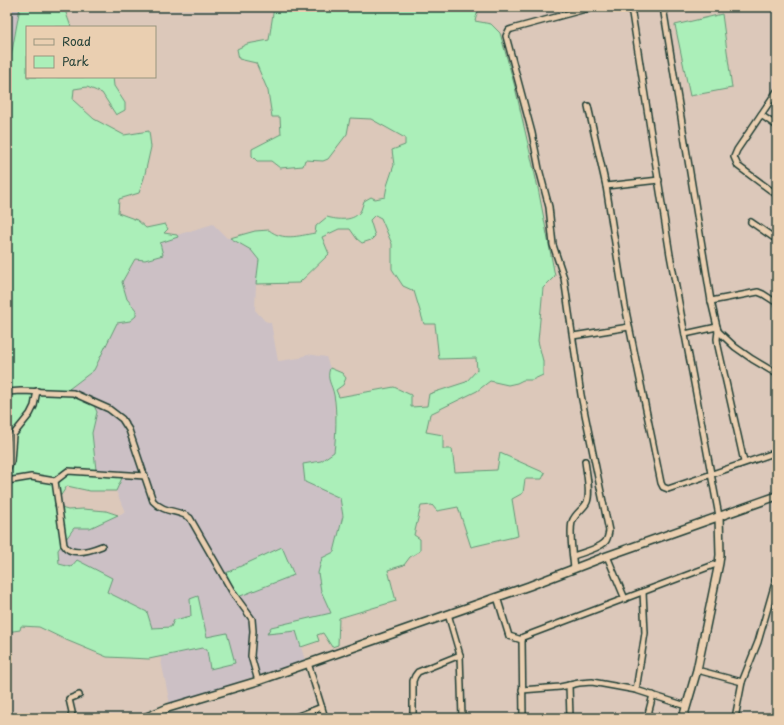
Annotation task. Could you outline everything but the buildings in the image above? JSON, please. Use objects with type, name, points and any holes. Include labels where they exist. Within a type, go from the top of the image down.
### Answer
[{"type":"street","points":[[573,556],[605,543],[608,538],[609,531],[581,395],[564,278],[553,245],[549,207],[532,134],[506,36],[509,30],[592,7]]},
{"type":"street","points":[[631,7],[670,255],[719,516],[719,563],[697,670],[682,718]]},
{"type":"street","points":[[663,7],[711,300],[718,329],[718,346],[744,462]]},
{"type":"street","points":[[777,91],[734,154],[735,162],[738,166],[777,195]]},
{"type":"street","points":[[588,106],[606,186],[629,327],[663,487],[668,489],[777,452]]},
{"type":"street","points":[[761,115],[777,126]]},
{"type":"street","points":[[606,186],[659,180]]},
{"type":"street","points":[[751,222],[777,240]]},
{"type":"street","points":[[711,300],[758,292],[777,303]]},
{"type":"street","points":[[573,336],[629,327]]},
{"type":"street","points":[[685,334],[718,329]]},
{"type":"street","points":[[718,329],[735,347],[777,374]]},
{"type":"street","points":[[7,392],[37,391],[73,393],[109,409],[122,419],[129,430],[152,499],[159,508],[186,515],[190,518],[233,593],[250,615],[253,631],[251,656],[258,681]]},
{"type":"street","points":[[7,471],[11,461],[14,435],[30,414],[34,406],[37,391]]},
{"type":"street","points":[[574,569],[571,542],[572,522],[576,514],[587,502],[588,494],[585,461]]},
{"type":"street","points":[[7,481],[31,477],[55,481],[68,471],[145,476]]},
{"type":"street","points":[[55,481],[64,545],[66,548],[71,551],[86,551],[102,546]]},
{"type":"street","points":[[144,718],[168,708],[258,681],[777,496]]},
{"type":"street","points":[[607,556],[624,599]]},
{"type":"street","points":[[523,718],[522,640],[524,637],[719,563]]},
{"type":"street","points":[[735,718],[742,682],[758,642],[777,576]]},
{"type":"street","points":[[636,690],[645,633],[643,592]]},
{"type":"street","points":[[497,597],[509,636],[522,640]]},
{"type":"street","points":[[448,614],[460,655],[462,718]]},
{"type":"street","points":[[413,718],[413,681],[415,676],[418,672],[460,655]]},
{"type":"street","points":[[308,663],[325,718]]},
{"type":"street","points":[[697,670],[742,682]]},
{"type":"street","points":[[522,690],[560,687],[592,682],[636,690],[686,706]]},
{"type":"street","points":[[569,685],[570,718]]},
{"type":"street","points":[[70,718],[72,712],[69,699],[79,694]]},
{"type":"street","points":[[647,718],[653,695]]},
{"type":"street","points":[[294,718],[322,707]]},
{"type":"shaded area","points":[[7,7],[20,7],[7,79]]},
{"type":"shaded area","points":[[213,224],[227,238],[230,238],[251,250],[259,260],[255,310],[265,321],[271,323],[278,361],[300,358],[307,354],[326,357],[330,368],[328,375],[334,396],[336,440],[334,452],[321,461],[303,464],[305,482],[340,498],[343,516],[334,552],[322,558],[321,591],[331,613],[271,627],[267,633],[296,631],[305,660],[170,704],[160,656],[202,648],[207,650],[207,637],[204,626],[191,616],[174,620],[171,627],[151,628],[147,612],[107,592],[77,560],[71,567],[59,564],[58,550],[74,528],[90,528],[125,512],[116,491],[122,478],[96,470],[92,433],[97,412],[90,397],[68,389],[94,370],[117,323],[130,321],[136,310],[127,299],[122,282],[136,259],[145,260],[162,255],[160,243],[178,237],[177,235]]},
{"type":"green space","points":[[20,7],[68,7],[66,13],[71,26],[26,26],[26,78],[113,78],[114,86],[125,103],[125,110],[116,115],[102,93],[87,87],[74,89],[73,100],[94,119],[124,135],[149,131],[151,147],[139,193],[119,199],[118,213],[137,220],[146,228],[165,224],[168,229],[164,233],[177,235],[178,237],[160,243],[163,255],[145,260],[135,259],[122,282],[127,299],[136,310],[136,316],[130,321],[117,323],[94,370],[69,389],[90,397],[97,412],[92,433],[96,470],[122,478],[116,491],[90,491],[67,486],[54,506],[68,510],[83,509],[106,511],[118,515],[90,528],[74,528],[58,550],[59,564],[71,567],[77,560],[112,578],[107,592],[147,612],[152,628],[171,627],[174,620],[191,616],[190,599],[198,596],[207,637],[227,633],[235,663],[210,669],[207,650],[202,648],[149,659],[107,657],[39,627],[21,626],[20,630],[7,632],[7,79]]},
{"type":"green space","points":[[274,7],[479,7],[475,21],[491,24],[500,33],[515,87],[538,188],[555,276],[543,288],[538,341],[543,361],[543,375],[532,380],[523,380],[508,385],[490,381],[477,391],[430,414],[426,432],[443,435],[443,449],[452,449],[455,472],[497,470],[500,453],[545,473],[542,479],[525,479],[523,493],[512,499],[518,536],[471,547],[458,507],[437,511],[432,505],[421,506],[414,535],[420,539],[420,551],[410,557],[404,565],[388,570],[396,601],[339,618],[338,645],[332,647],[323,633],[317,635],[319,641],[301,647],[296,631],[267,634],[271,627],[331,613],[321,591],[318,573],[322,558],[334,552],[343,516],[340,498],[305,482],[303,464],[321,461],[334,452],[336,408],[329,379],[330,368],[342,373],[346,378],[343,385],[336,390],[339,397],[394,387],[411,395],[411,407],[427,406],[429,394],[466,382],[477,370],[476,358],[439,359],[435,324],[424,324],[414,291],[403,286],[392,269],[392,244],[381,218],[375,215],[370,220],[375,236],[371,240],[362,243],[350,229],[339,229],[322,237],[329,254],[299,283],[256,284],[259,260],[251,250],[230,238],[255,231],[269,230],[285,237],[315,233],[316,226],[327,217],[346,219],[355,217],[361,210],[364,201],[371,197],[375,199],[385,197],[394,165],[392,150],[405,145],[405,138],[371,119],[350,118],[347,134],[328,159],[323,161],[305,160],[303,166],[280,168],[271,161],[257,161],[252,156],[252,149],[281,134],[280,117],[272,117],[268,91],[256,63],[239,59],[237,49],[247,44],[269,40]]},
{"type":"green space","points":[[722,14],[732,88],[690,96],[675,25]]},
{"type":"green space","points":[[282,547],[294,575],[238,597],[226,573]]}]
